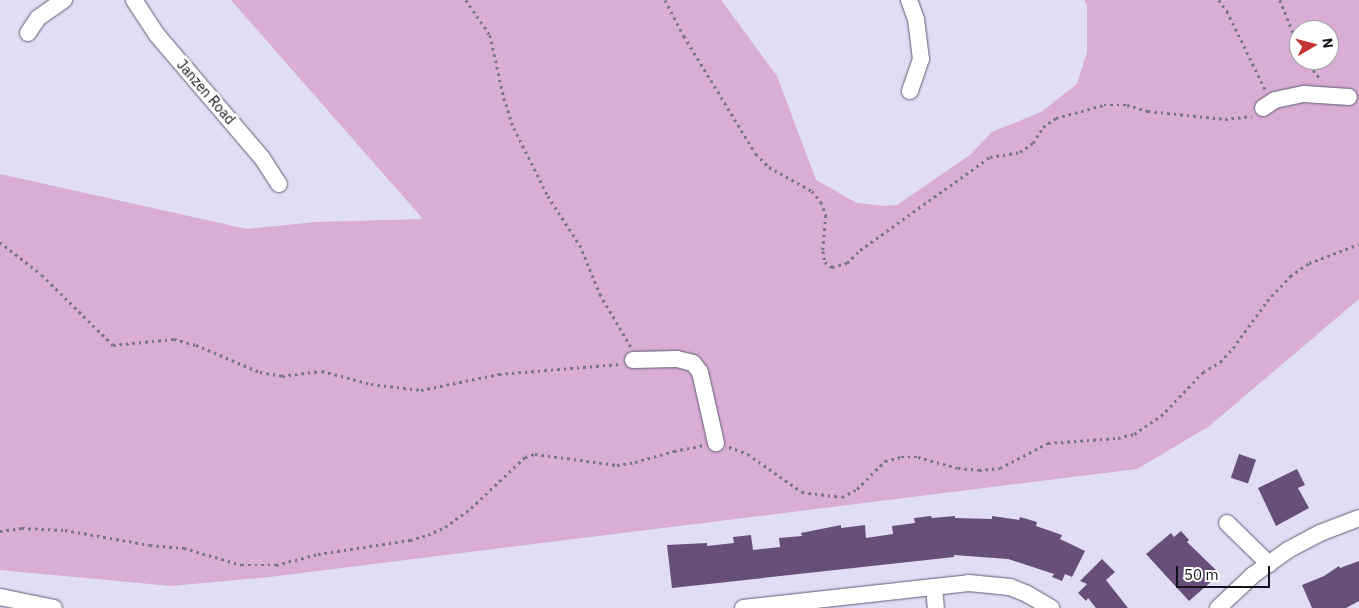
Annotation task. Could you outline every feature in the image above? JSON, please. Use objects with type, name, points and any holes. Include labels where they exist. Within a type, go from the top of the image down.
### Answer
[{"type":"street","points":[[28,34],[38,18],[64,0]]},
{"type":"street","name":"Janzen Road","points":[[134,0],[157,35],[262,158],[279,184]]},
{"type":"street","points":[[909,0],[916,19],[921,59],[910,91]]},
{"type":"street","points":[[1263,108],[1275,100],[1304,94],[1348,97]]},
{"type":"street","points":[[633,360],[678,359],[693,363],[700,372],[716,443]]},
{"type":"street","points":[[1218,608],[1253,575],[1288,550],[1320,533],[1359,518]]},
{"type":"street","points":[[1227,523],[1269,564]]},
{"type":"street","points":[[743,608],[977,583],[1010,587],[1028,594],[1052,608]]},
{"type":"street","points":[[934,587],[936,608]]},
{"type":"street","points":[[0,597],[54,608]]},
{"type":"path","points":[[0,242],[42,275],[113,345],[174,339],[196,345],[260,372],[282,376],[322,371],[371,384],[422,390],[499,374],[625,363],[633,360],[633,350],[600,294],[580,246],[548,196],[514,128],[504,98],[494,45],[490,35],[466,0]]},
{"type":"path","points":[[665,0],[684,36],[756,154],[768,167],[812,190],[821,202],[826,215],[823,251],[825,262],[832,267],[847,263],[860,250],[990,158],[1020,152],[1032,143],[1043,127],[1056,118],[1104,105],[1127,105],[1148,111],[1225,119],[1254,116],[1263,108],[1267,99],[1265,86],[1219,0]]},
{"type":"path","points":[[1280,0],[1289,22]]},
{"type":"path","points":[[0,531],[22,528],[66,530],[150,545],[184,548],[242,565],[276,565],[318,554],[410,540],[428,535],[445,527],[470,508],[510,469],[530,456],[548,455],[617,465],[697,445],[716,443],[748,454],[802,492],[842,497],[857,489],[885,461],[901,457],[918,457],[958,468],[979,470],[1000,468],[1048,443],[1118,438],[1134,434],[1162,416],[1203,372],[1226,355],[1267,301],[1290,276],[1310,263],[1359,244]]},
{"type":"shaded area","points":[[231,0],[721,0],[777,76],[816,180],[857,203],[884,206],[897,205],[970,155],[992,132],[1041,112],[1077,84],[1087,52],[1087,5],[1084,0],[1359,0],[1359,299],[1208,427],[1137,469],[270,577],[171,586],[0,570],[0,174],[247,229],[316,222],[423,219]]},
{"type":"building","points":[[1239,454],[1256,460],[1248,483],[1231,478]]},
{"type":"building","points":[[1297,469],[1305,485],[1298,488],[1309,508],[1276,526],[1258,488]]},
{"type":"building","points":[[931,516],[932,518],[955,516],[955,518],[992,519],[992,516],[1019,520],[1020,517],[1037,522],[1036,526],[1062,535],[1060,539],[1085,551],[1072,577],[1065,574],[1062,581],[1052,577],[1054,574],[1008,559],[954,555],[954,557],[672,588],[667,545],[707,543],[707,546],[734,543],[733,537],[751,535],[753,550],[780,547],[779,538],[802,536],[801,533],[841,525],[841,528],[865,525],[866,538],[893,534],[892,526],[915,523],[914,518]]},
{"type":"building","points":[[1181,531],[1189,540],[1187,542],[1216,570],[1209,576],[1213,580],[1189,601],[1146,554],[1171,533],[1174,537]]},
{"type":"building","points":[[1102,559],[1115,572],[1106,580],[1128,608],[1096,608],[1088,598],[1086,601],[1078,593],[1087,584],[1080,581]]},
{"type":"building","points":[[1359,561],[1359,601],[1346,608],[1312,608],[1302,585],[1324,576],[1339,566],[1340,568]]}]
